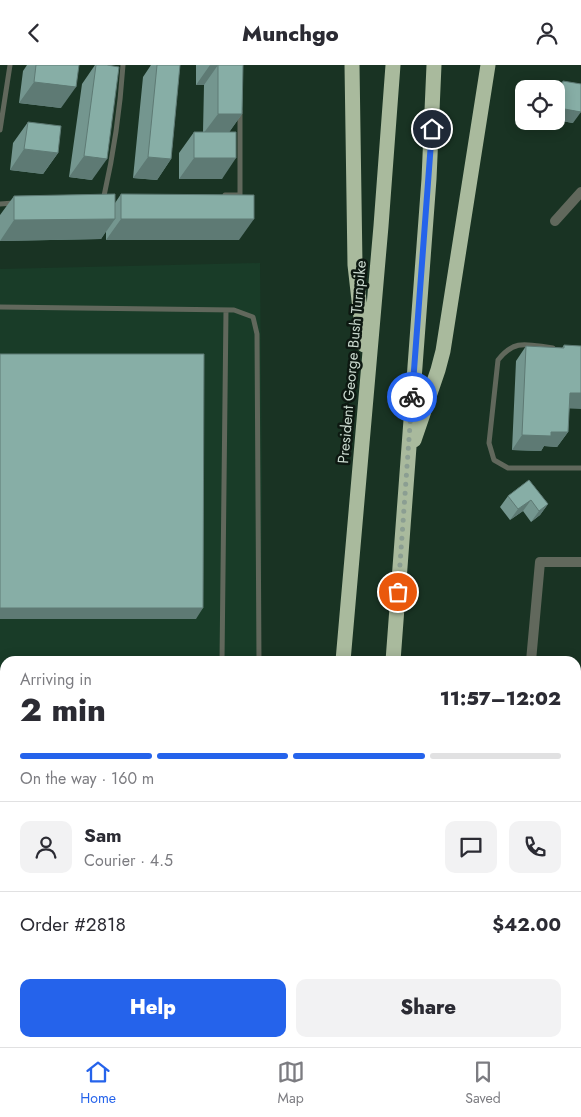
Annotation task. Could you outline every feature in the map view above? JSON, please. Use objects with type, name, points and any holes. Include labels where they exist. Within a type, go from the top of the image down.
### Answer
[{"type":"highway","points":[[352,65],[355,265],[368,382]]},
{"type":"highway","name":"President George Bush Turnpike","points":[[343,656],[368,382],[393,65]]},
{"type":"highway","points":[[393,656],[429,179],[434,65]]},
{"type":"highway","points":[[407,470],[412,448],[443,351],[488,65]]},
{"type":"street","points":[[555,221],[581,192]]},
{"type":"street","points":[[531,656],[540,562],[581,562]]},
{"type":"lane","points":[[0,130],[10,65]]},
{"type":"lane","points":[[104,196],[115,146],[123,65]]},
{"type":"lane","points":[[220,195],[240,195],[240,105]]},
{"type":"lane","points":[[94,197],[114,196]]},
{"type":"lane","points":[[0,204],[19,202]]},
{"type":"lane","points":[[0,307],[234,310],[254,317],[257,334],[259,656]]},
{"type":"lane","points":[[222,656],[226,310]]},
{"type":"lane","points":[[564,349],[521,344],[506,349],[498,360],[490,443],[494,460],[508,468],[581,468]]},
{"type":"shaded area","points":[[260,263],[261,656],[0,656],[0,269]]},
{"type":"building","points":[[36,65],[79,65],[76,87],[34,82]]},
{"type":"building","points":[[96,65],[119,67],[107,159],[84,156]]},
{"type":"building","points":[[157,65],[180,65],[171,159],[148,157]]},
{"type":"building","points":[[218,65],[243,65],[242,114],[218,114]]},
{"type":"building","points":[[565,81],[581,84],[581,112],[565,109]]},
{"type":"building","points":[[28,122],[61,126],[58,153],[24,149]]},
{"type":"building","points":[[194,132],[236,132],[236,158],[194,158]]},
{"type":"building","points":[[115,194],[115,219],[14,220],[14,196]]},
{"type":"building","points":[[121,194],[254,195],[254,219],[121,219]]},
{"type":"building","points":[[564,345],[581,346],[581,393],[570,393],[568,432],[551,432],[551,436],[522,435],[526,346],[564,348]]},
{"type":"building","points":[[0,354],[204,354],[203,608],[0,608]]},
{"type":"building","points":[[529,480],[548,504],[539,511],[531,500],[518,509],[508,496]]},
{"type":"way so far","points":[[398,592],[412,397]]},
{"type":"route","points":[[412,397],[432,129]]}]
